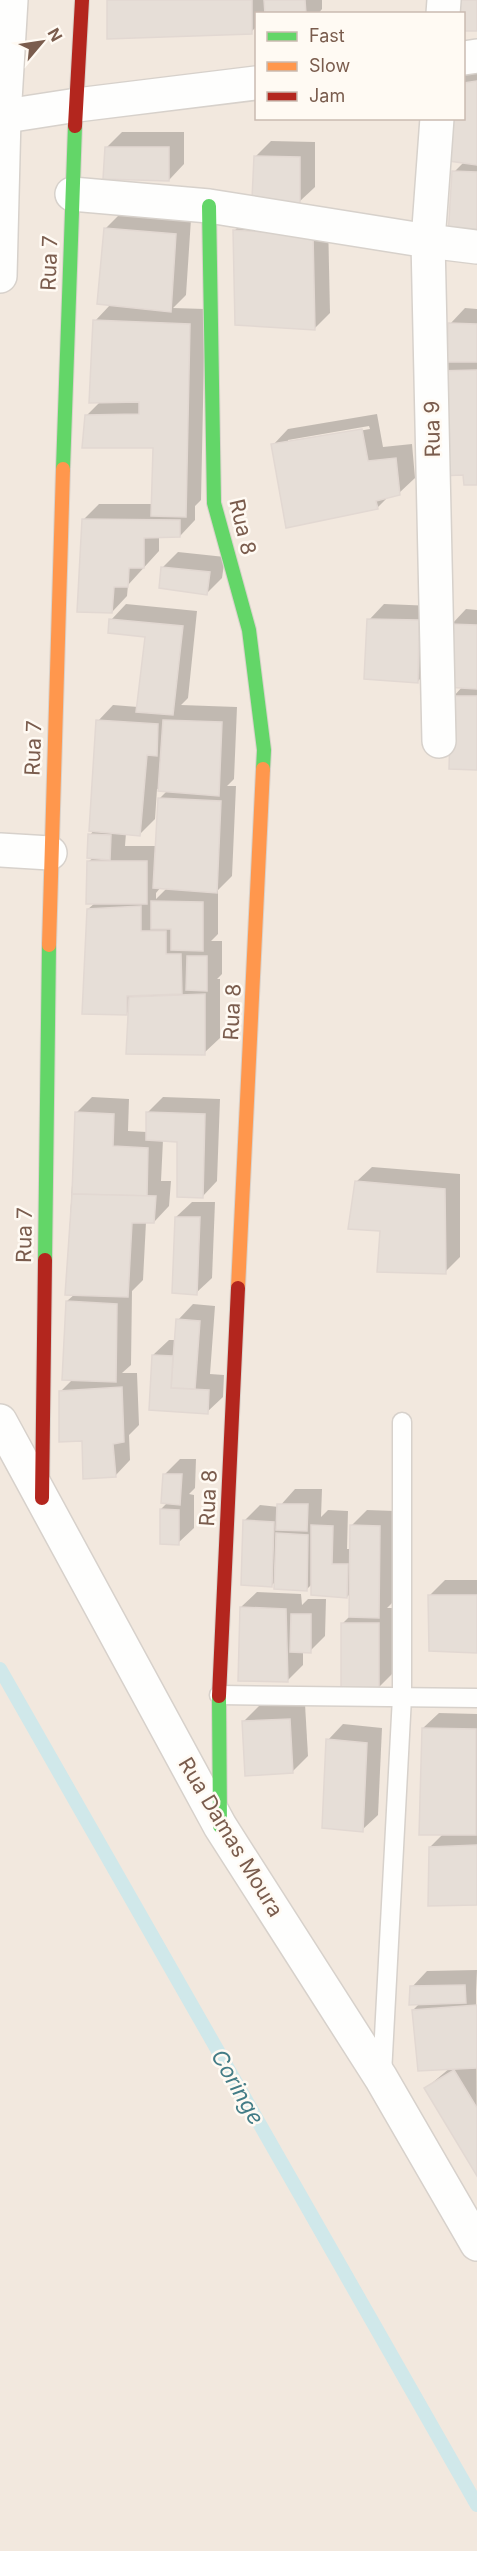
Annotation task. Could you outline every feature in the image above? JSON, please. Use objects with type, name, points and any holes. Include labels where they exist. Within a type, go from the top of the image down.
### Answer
[{"type":"street","points":[[0,276],[2,117],[11,0]]},
{"type":"street","name":"Rua 7","points":[[42,1498],[50,854],[72,194],[82,0]]},
{"type":"street","points":[[2,117],[77,105],[255,83]]},
{"type":"street","name":"Rua 9","points":[[436,120],[428,241],[439,741]]},
{"type":"street","points":[[72,194],[209,206],[477,247]]},
{"type":"street","name":"Rua 8","points":[[209,206],[214,503],[249,630],[264,750],[219,1695],[220,1826]]},
{"type":"street","points":[[0,850],[50,854]]},
{"type":"street","name":"Rua Damas Moura","points":[[0,1421],[220,1826],[381,2078],[477,2244]]},
{"type":"lane","points":[[381,2078],[402,1697],[402,1422]]},
{"type":"lane","points":[[219,1695],[477,1698]]},
{"type":"shaded area","points":[[0,0],[477,0],[477,2551],[0,2551]]},
{"type":"building","points":[[107,0],[252,0],[252,34],[107,39]]},
{"type":"building","points":[[264,0],[305,0],[306,12],[265,12]]},
{"type":"building","points":[[457,0],[477,0],[477,31],[465,31],[465,12],[457,12]]},
{"type":"building","points":[[477,81],[477,165],[449,161],[452,120],[465,120],[465,83]]},
{"type":"building","points":[[105,147],[169,147],[169,181],[103,179]]},
{"type":"building","points":[[254,156],[300,157],[300,204],[252,199]]},
{"type":"building","points":[[452,171],[477,172],[477,239],[448,237]]},
{"type":"building","points":[[104,228],[176,234],[171,312],[97,304]]},
{"type":"building","points":[[233,230],[313,235],[315,330],[235,325]]},
{"type":"building","points":[[93,320],[190,324],[186,517],[151,516],[153,448],[82,448],[85,415],[139,414],[139,402],[89,403]]},
{"type":"building","points":[[448,323],[477,324],[477,362],[447,362]]},
{"type":"building","points":[[477,370],[477,485],[464,485],[463,475],[438,476],[436,371]]},
{"type":"building","points":[[362,429],[368,461],[396,458],[400,495],[376,501],[378,509],[286,528],[271,444]]},
{"type":"building","points":[[82,519],[180,520],[180,537],[144,538],[144,568],[129,568],[128,587],[114,587],[112,613],[77,612]]},
{"type":"building","points":[[161,567],[210,572],[207,595],[159,588]]},
{"type":"building","points":[[109,619],[183,626],[173,715],[136,712],[145,637],[108,633]]},
{"type":"building","points":[[367,619],[419,620],[418,683],[364,679]]},
{"type":"building","points":[[449,624],[477,625],[477,689],[445,687]]},
{"type":"building","points":[[451,696],[477,696],[477,770],[449,769]]},
{"type":"building","points":[[96,720],[158,724],[157,756],[147,755],[140,836],[89,831]]},
{"type":"building","points":[[163,720],[222,722],[219,796],[158,791]]},
{"type":"building","points":[[158,798],[221,801],[217,893],[153,888]]},
{"type":"building","points":[[88,834],[111,835],[110,860],[87,858]]},
{"type":"building","points":[[87,861],[147,861],[147,904],[86,904]]},
{"type":"building","points":[[151,901],[203,902],[203,951],[171,950],[171,929],[151,929]]},
{"type":"building","points":[[141,906],[141,931],[166,931],[166,954],[181,954],[182,994],[127,996],[127,1015],[82,1014],[87,909]]},
{"type":"building","points":[[187,956],[207,956],[207,991],[186,990]]},
{"type":"building","points":[[205,994],[205,1055],[126,1054],[129,997]]},
{"type":"building","points":[[75,1112],[114,1114],[113,1146],[148,1148],[147,1196],[72,1194]]},
{"type":"building","points":[[146,1112],[205,1114],[203,1198],[177,1197],[177,1142],[146,1140]]},
{"type":"building","points":[[355,1181],[445,1189],[446,1274],[377,1272],[380,1231],[348,1229]]},
{"type":"building","points":[[72,1194],[156,1196],[154,1223],[132,1223],[128,1297],[65,1295]]},
{"type":"building","points":[[175,1217],[200,1217],[197,1295],[172,1293]]},
{"type":"building","points":[[66,1301],[117,1304],[116,1382],[62,1380]]},
{"type":"building","points":[[176,1319],[200,1321],[195,1389],[171,1388]]},
{"type":"building","points":[[152,1355],[173,1356],[171,1388],[209,1390],[208,1414],[149,1410]]},
{"type":"building","points":[[122,1387],[124,1442],[113,1444],[116,1477],[83,1479],[82,1441],[59,1442],[59,1391]]},
{"type":"building","points":[[163,1474],[182,1474],[180,1505],[161,1503]]},
{"type":"building","points":[[277,1504],[308,1504],[307,1531],[276,1530]]},
{"type":"building","points":[[160,1509],[179,1510],[179,1545],[160,1544]]},
{"type":"building","points":[[243,1520],[274,1522],[272,1587],[241,1585]]},
{"type":"building","points":[[311,1525],[333,1526],[332,1564],[348,1564],[347,1598],[311,1595]]},
{"type":"building","points":[[350,1525],[380,1526],[379,1618],[349,1617]]},
{"type":"building","points":[[276,1533],[308,1535],[307,1591],[274,1589]]},
{"type":"building","points":[[428,1595],[477,1595],[477,1653],[429,1651]]},
{"type":"building","points":[[240,1607],[286,1609],[288,1682],[238,1681]]},
{"type":"building","points":[[291,1614],[311,1614],[311,1653],[290,1652]]},
{"type":"building","points":[[341,1623],[379,1623],[379,1689],[341,1688]]},
{"type":"building","points":[[290,1719],[293,1773],[245,1776],[242,1721]]},
{"type":"building","points":[[422,1728],[476,1729],[476,1835],[419,1835]]},
{"type":"building","points":[[326,1739],[367,1743],[363,1832],[322,1828]]},
{"type":"building","points":[[477,1845],[477,1905],[428,1906],[429,1847]]},
{"type":"building","points":[[465,1985],[466,2003],[409,2005],[410,1986]]},
{"type":"building","points":[[477,2005],[477,2068],[418,2071],[412,2010]]},
{"type":"building","points":[[454,2070],[477,2108],[477,2176],[424,2088]]},
{"type":"waterway","name":"Coringe","points":[[0,1669],[477,2505]]},
{"type":"traffic: fast","points":[[63,469],[75,126]]},
{"type":"traffic: fast","points":[[209,206],[214,503],[249,630],[264,750],[263,769]]},
{"type":"traffic: fast","points":[[45,1260],[49,945]]},
{"type":"traffic: fast","points":[[219,1696],[220,1826]]},
{"type":"traffic: slow","points":[[49,945],[63,469]]},
{"type":"traffic: slow","points":[[238,1288],[263,769]]},
{"type":"traffic: jam","points":[[75,126],[82,0]]},
{"type":"traffic: jam","points":[[42,1498],[45,1260]]},
{"type":"traffic: jam","points":[[219,1696],[238,1288]]}]
